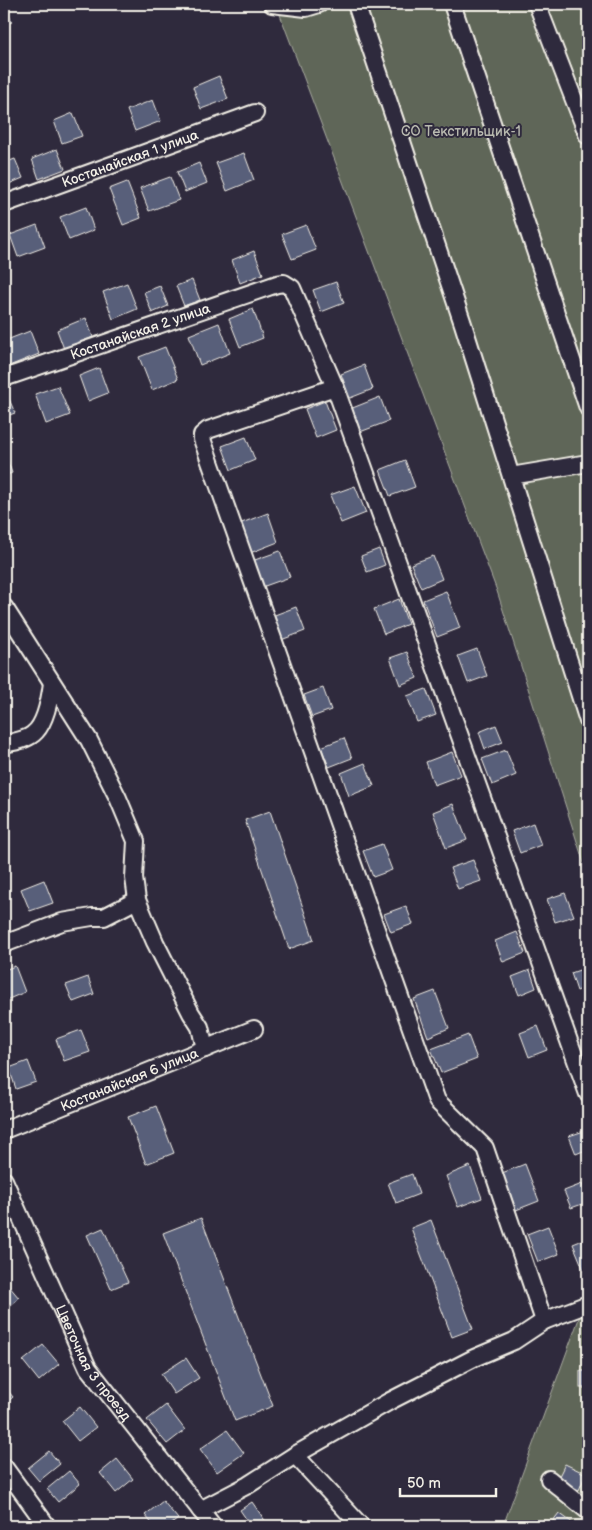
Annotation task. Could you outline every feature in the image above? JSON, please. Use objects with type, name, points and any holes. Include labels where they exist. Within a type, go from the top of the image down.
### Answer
[{"type":"street","points":[[272,4],[306,8],[319,4]]},
{"type":"street","points":[[356,4],[463,324],[588,720]]},
{"type":"street","points":[[452,4],[588,408]]},
{"type":"street","points":[[537,4],[588,136]]},
{"type":"street","name":"Костанайская 1 улица","points":[[4,204],[254,113]]},
{"type":"street","name":"Костанайская 2 улица","points":[[4,378],[284,283],[292,288],[335,387]]},
{"type":"street","points":[[544,1321],[485,1148],[437,1101],[202,440],[202,435],[208,430],[335,387],[588,1094]]},
{"type":"street","points":[[511,476],[588,463]]},
{"type":"street","points":[[4,607],[90,740],[118,798],[136,841],[134,878],[137,900],[155,942],[200,1027],[206,1048]]},
{"type":"street","points":[[4,744],[34,734],[44,718],[52,683]]},
{"type":"street","points":[[4,944],[62,922],[104,917],[137,900]]},
{"type":"street","name":"Костанайская 6 улица","points":[[4,1130],[254,1029]]},
{"type":"street","name":"Цветочная 3 проезд","points":[[4,1180],[88,1368],[213,1526]]},
{"type":"street","points":[[200,1510],[248,1485],[295,1455],[390,1402],[474,1358],[514,1341],[544,1321],[588,1304]]},
{"type":"street","points":[[295,1455],[361,1526]]},
{"type":"street","points":[[4,1467],[47,1526]]},
{"type":"street","points":[[549,1479],[588,1510]]},
{"type":"green space","name":"СО Текстильщик-1","points":[[276,4],[588,4],[588,876],[497,591]]},
{"type":"green space","points":[[588,1294],[588,1526],[503,1526]]},
{"type":"building","points":[[4,4],[12,22],[4,25]]},
{"type":"building","points":[[219,76],[228,99],[201,109],[193,87]]},
{"type":"building","points":[[153,100],[161,121],[135,131],[127,110]]},
{"type":"building","points":[[73,113],[82,136],[62,143],[54,121]]},
{"type":"building","points":[[57,149],[65,169],[39,179],[32,159]]},
{"type":"building","points":[[244,153],[254,180],[227,191],[216,163]]},
{"type":"building","points":[[15,159],[23,178],[4,186],[4,163]]},
{"type":"building","points":[[199,163],[207,183],[185,192],[177,172]]},
{"type":"building","points":[[170,177],[179,200],[149,211],[140,188]]},
{"type":"building","points":[[127,182],[141,218],[123,225],[109,189]]},
{"type":"building","points":[[86,207],[94,230],[69,240],[60,217]]},
{"type":"building","points":[[37,225],[45,247],[18,257],[10,235]]},
{"type":"building","points":[[306,225],[316,250],[292,259],[282,234]]},
{"type":"building","points":[[4,244],[10,261],[4,264]]},
{"type":"building","points":[[254,251],[263,274],[240,283],[232,260]]},
{"type":"building","points":[[192,280],[200,300],[184,306],[176,286]]},
{"type":"building","points":[[336,282],[344,303],[321,312],[313,290]]},
{"type":"building","points":[[127,283],[137,309],[113,319],[103,292]]},
{"type":"building","points":[[160,286],[168,306],[152,313],[144,292]]},
{"type":"building","points":[[253,309],[263,338],[240,347],[229,319]]},
{"type":"building","points":[[86,318],[93,337],[64,349],[57,330]]},
{"type":"building","points":[[219,323],[230,353],[200,365],[189,335]]},
{"type":"building","points":[[30,331],[39,354],[4,368],[4,341]]},
{"type":"building","points":[[165,347],[178,379],[152,390],[139,357]]},
{"type":"building","points":[[364,365],[373,389],[350,398],[341,374]]},
{"type":"building","points":[[99,368],[108,393],[88,401],[79,376]]},
{"type":"building","points":[[58,386],[70,415],[46,424],[35,394]]},
{"type":"building","points":[[6,392],[15,413],[4,417],[4,393]]},
{"type":"building","points":[[380,397],[389,421],[360,432],[350,409]]},
{"type":"building","points":[[325,401],[336,430],[316,438],[305,409]]},
{"type":"building","points":[[246,437],[255,460],[231,470],[222,446]]},
{"type":"building","points":[[4,451],[12,473],[4,476]]},
{"type":"building","points":[[405,460],[415,487],[390,496],[380,470]]},
{"type":"building","points":[[355,486],[366,513],[341,523],[330,495]]},
{"type":"building","points":[[268,513],[278,542],[250,553],[239,524]]},
{"type":"building","points":[[379,549],[385,565],[367,572],[361,556]]},
{"type":"building","points":[[280,551],[290,577],[262,587],[252,561]]},
{"type":"building","points":[[433,556],[442,579],[421,588],[411,564]]},
{"type":"building","points":[[446,591],[460,628],[437,637],[423,600]]},
{"type":"building","points":[[399,599],[408,624],[384,634],[374,609]]},
{"type":"building","points":[[296,607],[305,631],[281,640],[272,616]]},
{"type":"building","points":[[477,649],[487,676],[468,683],[458,656]]},
{"type":"building","points":[[407,652],[417,678],[400,685],[390,658]]},
{"type":"building","points":[[323,688],[331,710],[312,717],[304,695]]},
{"type":"building","points":[[426,689],[436,715],[417,722],[407,696]]},
{"type":"building","points":[[496,725],[503,742],[485,749],[479,732]]},
{"type":"building","points":[[344,738],[352,758],[329,767],[321,747]]},
{"type":"building","points":[[506,750],[516,775],[492,785],[482,759]]},
{"type":"building","points":[[452,752],[461,775],[434,785],[426,762]]},
{"type":"building","points":[[365,763],[374,786],[349,796],[341,773]]},
{"type":"building","points":[[453,804],[467,840],[446,848],[433,812]]},
{"type":"building","points":[[270,811],[314,940],[289,949],[245,820]]},
{"type":"building","points":[[533,823],[541,845],[520,853],[512,831]]},
{"type":"building","points":[[382,844],[392,870],[373,877],[363,851]]},
{"type":"building","points":[[473,860],[481,881],[458,889],[450,868]]},
{"type":"building","points":[[44,880],[53,903],[30,911],[21,889]]},
{"type":"building","points":[[565,893],[574,916],[555,922],[547,899]]},
{"type":"building","points":[[406,906],[413,924],[391,932],[384,914]]},
{"type":"building","points":[[517,932],[525,953],[503,962],[495,941]]},
{"type":"building","points":[[15,966],[25,992],[4,1001],[4,970]]},
{"type":"building","points":[[588,967],[588,986],[577,991],[571,973]]},
{"type":"building","points":[[530,970],[536,988],[519,995],[512,977]]},
{"type":"building","points":[[88,977],[94,994],[73,1002],[66,985]]},
{"type":"building","points":[[435,991],[449,1028],[428,1037],[414,999]]},
{"type":"building","points":[[538,1026],[547,1050],[529,1057],[520,1033]]},
{"type":"building","points":[[81,1030],[90,1052],[64,1061],[56,1039]]},
{"type":"building","points":[[468,1035],[477,1059],[441,1073],[431,1049]]},
{"type":"building","points":[[28,1061],[36,1082],[16,1089],[9,1068]]},
{"type":"building","points":[[156,1106],[174,1153],[146,1164],[128,1117]]},
{"type":"building","points":[[587,1130],[588,1149],[576,1154],[569,1136]]},
{"type":"building","points":[[525,1164],[539,1201],[516,1210],[502,1173]]},
{"type":"building","points":[[470,1166],[482,1198],[458,1207],[446,1176]]},
{"type":"building","points":[[412,1174],[419,1194],[396,1203],[388,1183]]},
{"type":"building","points":[[582,1184],[588,1202],[571,1208],[564,1191]]},
{"type":"building","points":[[201,1218],[273,1406],[235,1421],[163,1233]]},
{"type":"building","points":[[431,1220],[473,1329],[452,1337],[411,1228]]},
{"type":"building","points":[[548,1226],[559,1254],[538,1262],[527,1234]]},
{"type":"building","points":[[103,1228],[128,1282],[111,1289],[87,1235]]},
{"type":"building","points":[[588,1238],[588,1271],[585,1273],[573,1244]]},
{"type":"building","points":[[4,1280],[19,1298],[4,1311]]},
{"type":"building","points":[[43,1345],[59,1364],[39,1381],[23,1361]]},
{"type":"building","points":[[186,1358],[199,1378],[174,1394],[161,1374]]},
{"type":"building","points":[[580,1371],[588,1371],[588,1388],[580,1388]]},
{"type":"building","points":[[4,1386],[13,1397],[4,1405]]},
{"type":"building","points":[[166,1405],[185,1430],[167,1444],[147,1420]]},
{"type":"building","points":[[80,1407],[96,1427],[78,1441],[62,1421]]},
{"type":"building","points":[[227,1430],[244,1453],[217,1472],[200,1449]]},
{"type":"building","points":[[49,1451],[60,1464],[39,1481],[28,1468]]},
{"type":"building","points":[[117,1459],[133,1479],[116,1493],[100,1473]]},
{"type":"building","points":[[565,1464],[586,1474],[579,1490],[557,1480]]},
{"type":"building","points":[[69,1471],[80,1484],[58,1502],[47,1489]]},
{"type":"building","points":[[163,1501],[178,1519],[169,1526],[154,1526],[145,1515]]},
{"type":"building","points":[[252,1502],[266,1522],[259,1526],[251,1526],[240,1510]]},
{"type":"building","points":[[559,1513],[577,1526],[549,1526]]}]
